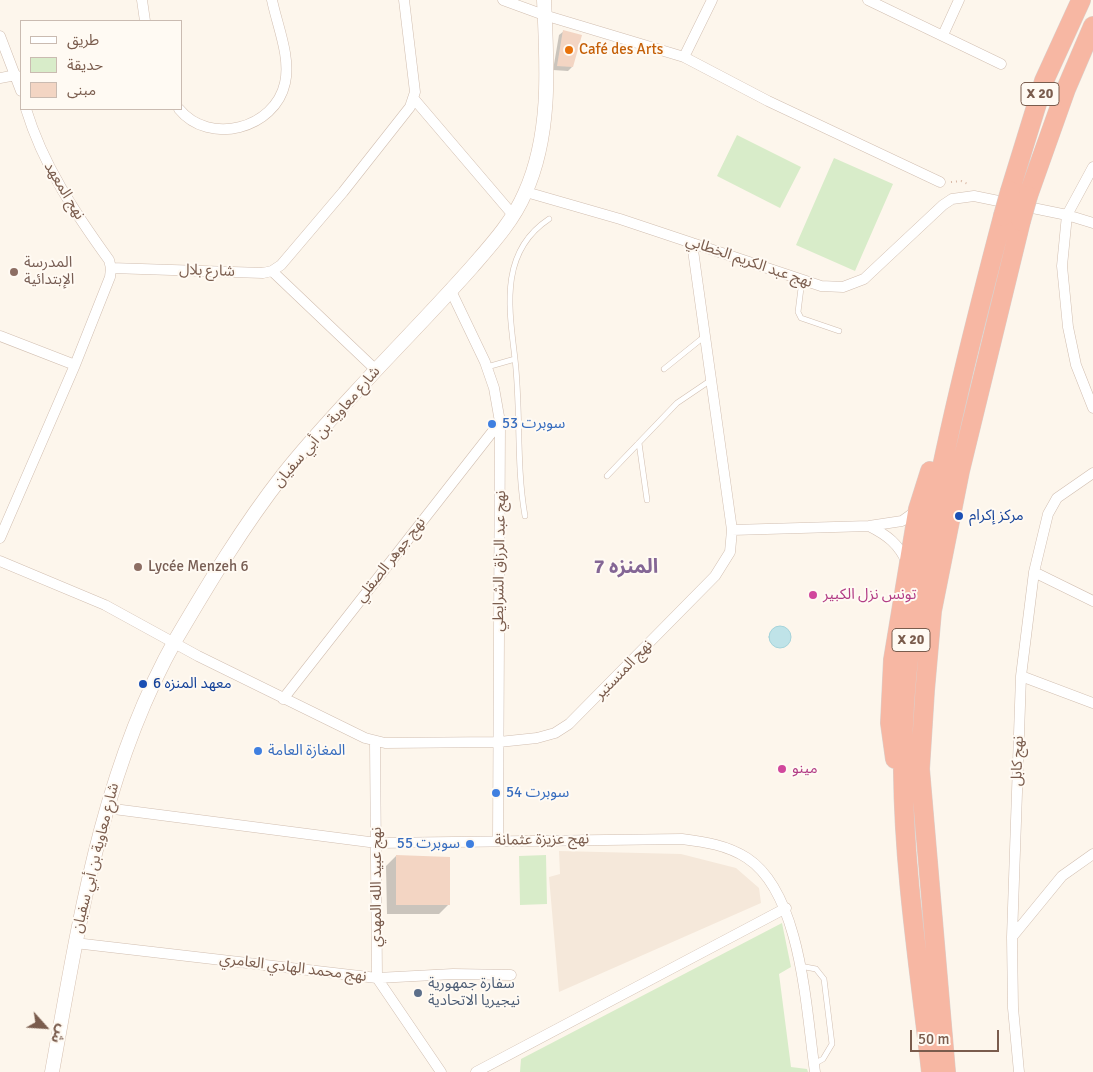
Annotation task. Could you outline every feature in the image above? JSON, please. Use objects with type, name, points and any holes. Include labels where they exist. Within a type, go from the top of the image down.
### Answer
[{"type":"highway","name":"X 20","points":[[931,1072],[907,852],[902,771],[914,606],[941,466],[1003,216],[1044,82],[1081,0]]},
{"type":"highway","name":"X 20","points":[[946,1072],[920,769],[932,611],[960,471],[1028,196],[1066,89],[1093,26]]},
{"type":"highway","points":[[907,852],[890,722],[893,660],[918,509],[968,351]]},
{"type":"highway","points":[[910,883],[910,985],[920,1072]]},
{"type":"highway","points":[[929,884],[948,978],[958,1072]]},
{"type":"main road","name":"شارع معاوية بن أبي سفيان","points":[[52,1072],[87,883],[106,808],[134,727],[175,642],[230,551],[283,474],[497,239],[526,192],[537,156],[544,118],[547,78],[544,0]]},
{"type":"street","points":[[142,0],[145,20]]},
{"type":"street","points":[[180,110],[185,116],[205,127],[223,131],[245,126],[264,116],[278,100],[285,84],[287,72],[272,0]]},
{"type":"street","points":[[376,370],[272,270],[282,264],[343,192],[406,114],[414,99],[415,92],[404,0]]},
{"type":"street","points":[[503,0],[544,15],[684,57],[768,101],[940,182]]},
{"type":"street","points":[[684,57],[712,0]]},
{"type":"street","points":[[868,0],[1001,64]]},
{"type":"street","points":[[942,35],[960,0]]},
{"type":"street","points":[[0,36],[20,88]]},
{"type":"street","points":[[0,78],[16,75]]},
{"type":"street","points":[[414,99],[513,215]]},
{"type":"street","name":"نهج المعهد","points":[[26,110],[43,156],[67,200],[109,260],[111,268]]},
{"type":"street","points":[[1093,167],[1067,215],[1062,266],[1068,327],[1076,365],[1093,408]]},
{"type":"street","name":"نهج عبد الكريم الخطابي","points":[[526,192],[692,243],[821,286],[843,287],[864,279],[943,205],[963,196],[974,196],[1067,215],[1093,223]]},
{"type":"street","name":"نهج المنستير","points":[[0,561],[22,568],[105,605],[282,699],[375,742],[499,742],[537,738],[555,733],[569,724],[714,576],[730,552],[732,530],[692,243]]},
{"type":"street","points":[[0,538],[75,365],[110,277],[111,268]]},
{"type":"street","name":"شارع بلال","points":[[111,268],[263,273],[272,270]]},
{"type":"street","name":"نهج عبد الرزاق الشرايطي","points":[[451,291],[494,388],[500,422],[498,840]]},
{"type":"street","points":[[0,336],[75,365]]},
{"type":"street","name":"نهج جوهر الصقلي","points":[[282,699],[500,422]]},
{"type":"street","name":"نهج كابل","points":[[1019,1072],[1013,1008],[1012,937],[1021,676],[1034,572],[1052,505],[1057,498],[1093,473]]},
{"type":"street","points":[[732,530],[870,526],[902,521],[918,509]]},
{"type":"street","points":[[870,526],[892,540],[903,555],[908,567]]},
{"type":"street","points":[[1034,572],[1093,601]]},
{"type":"street","points":[[1021,676],[1093,703]]},
{"type":"street","name":"نهج عبيد الله المهدي","points":[[375,742],[378,843],[377,978]]},
{"type":"street","name":"نهج عزيزة عثمانة","points":[[106,808],[378,843],[682,839],[710,842],[730,849],[749,859],[778,890],[786,908],[799,966],[814,1068]]},
{"type":"street","points":[[1012,937],[1062,876],[1093,854]]},
{"type":"street","points":[[476,1072],[786,908]]},
{"type":"street","name":"نهج محمد الهادي العامري","points":[[76,942],[377,978],[453,974],[511,975]]},
{"type":"street","points":[[377,978],[441,1072]]},
{"type":"lane","points":[[525,516],[518,448],[518,389],[512,338],[511,273],[518,254],[530,234],[549,219]]},
{"type":"lane","points":[[802,280],[798,312],[801,318],[839,331]]},
{"type":"lane","points":[[664,369],[705,336]]},
{"type":"lane","points":[[486,367],[515,360]]},
{"type":"lane","points":[[607,476],[677,403],[711,379]]},
{"type":"lane","points":[[639,443],[647,500]]},
{"type":"lane","points":[[799,966],[816,969],[824,979],[832,1044],[823,1059],[814,1068]]},
{"type":"shaded area","points":[[559,851],[681,854],[736,868],[759,888],[761,903],[559,992],[549,877],[560,874]]},
{"type":"green space","points":[[737,135],[801,167],[780,208],[717,176]]},
{"type":"green space","points":[[834,158],[893,184],[855,271],[796,245]]},
{"type":"green space","points":[[546,855],[547,904],[520,905],[519,856]]},
{"type":"green space","points":[[782,923],[791,967],[779,974],[791,1067],[807,1069],[808,1072],[520,1072],[521,1059]]},
{"type":"water","points":[[780,626],[788,629],[791,637],[788,645],[780,648],[772,645],[769,637],[772,629]]},
{"type":"building","name":"Café des Arts","points":[[563,30],[582,35],[573,67],[557,66]]},
{"type":"building","points":[[396,855],[450,857],[450,905],[396,905]]},
{"type":"place","name":"Café des Arts","points":[[569,50]]},
{"type":"place","name":"المدرسة الإبتدائية","points":[[14,272]]},
{"type":"place","name":"سوبرت 53","points":[[492,424]]},
{"type":"place","name":"مركز إكرام","points":[[959,516]]},
{"type":"place","name":"Lycée Menzeh 6","points":[[138,567]]},
{"type":"place","name":"تونس نزل الكبير","points":[[813,595]]},
{"type":"place","name":"معهد المنزه 6","points":[[143,684]]},
{"type":"place","name":"المغازة العامة","points":[[258,751]]},
{"type":"place","name":"مينو","points":[[782,769]]},
{"type":"place","name":"سوبرت 54","points":[[496,793]]},
{"type":"place","name":"سوبرت 55","points":[[470,844]]},
{"type":"place","name":"سفارة جمهورية نيجيريا الاتحادية","points":[[418,993]]},
{"type":"district","name":"المنزه 7","points":[[626,568]]}]
